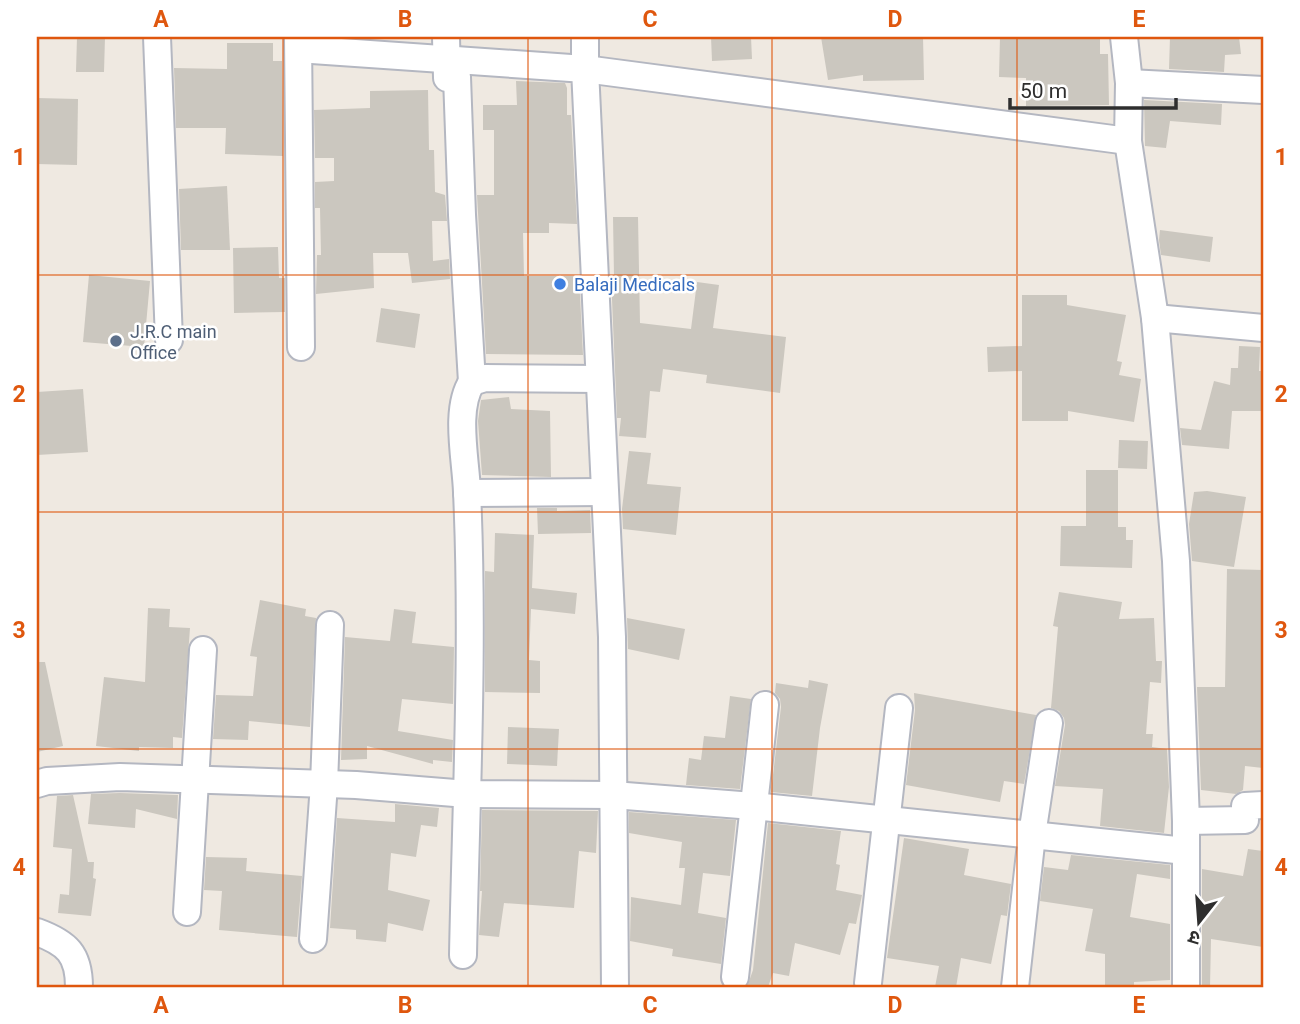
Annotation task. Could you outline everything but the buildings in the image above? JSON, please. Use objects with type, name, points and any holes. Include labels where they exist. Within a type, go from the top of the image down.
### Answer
[{"type":"street","points":[[149,37],[162,340],[157,37]]},
{"type":"street","points":[[585,37],[598,379],[612,637],[615,987]]},
{"type":"street","points":[[1124,37],[1129,83],[1128,142],[1155,318],[1176,561],[1186,821],[1186,987]]},
{"type":"street","points":[[309,349],[304,41],[450,58],[585,69],[1128,142]]},
{"type":"street","points":[[450,58],[454,328]]},
{"type":"street","points":[[450,58],[472,382]]},
{"type":"street","points":[[1129,83],[1263,90]]},
{"type":"street","points":[[1155,318],[1263,328]]},
{"type":"street","points":[[463,956],[470,610],[463,408],[465,392],[472,382],[485,378],[598,379]]},
{"type":"street","points":[[467,493],[604,492]]},
{"type":"street","points":[[313,939],[324,784],[330,625]]},
{"type":"street","points":[[187,912],[203,650]]},
{"type":"street","points":[[736,977],[765,705]]},
{"type":"street","points":[[868,983],[900,708]]},
{"type":"street","points":[[1015,987],[1032,835],[1049,723]]},
{"type":"street","points":[[37,784],[47,781],[120,778],[324,784],[467,794],[613,795],[753,806],[1186,852]]},
{"type":"street","points":[[1186,821],[1245,820],[1245,806],[1263,805]]},
{"type":"street","points":[[37,932],[53,938],[73,953],[79,972],[79,987]]},
{"type":"place","name":"Balaji Medicals","points":[[560,284]]},
{"type":"place","name":"J.R.C main Office","points":[[116,341]]}]
